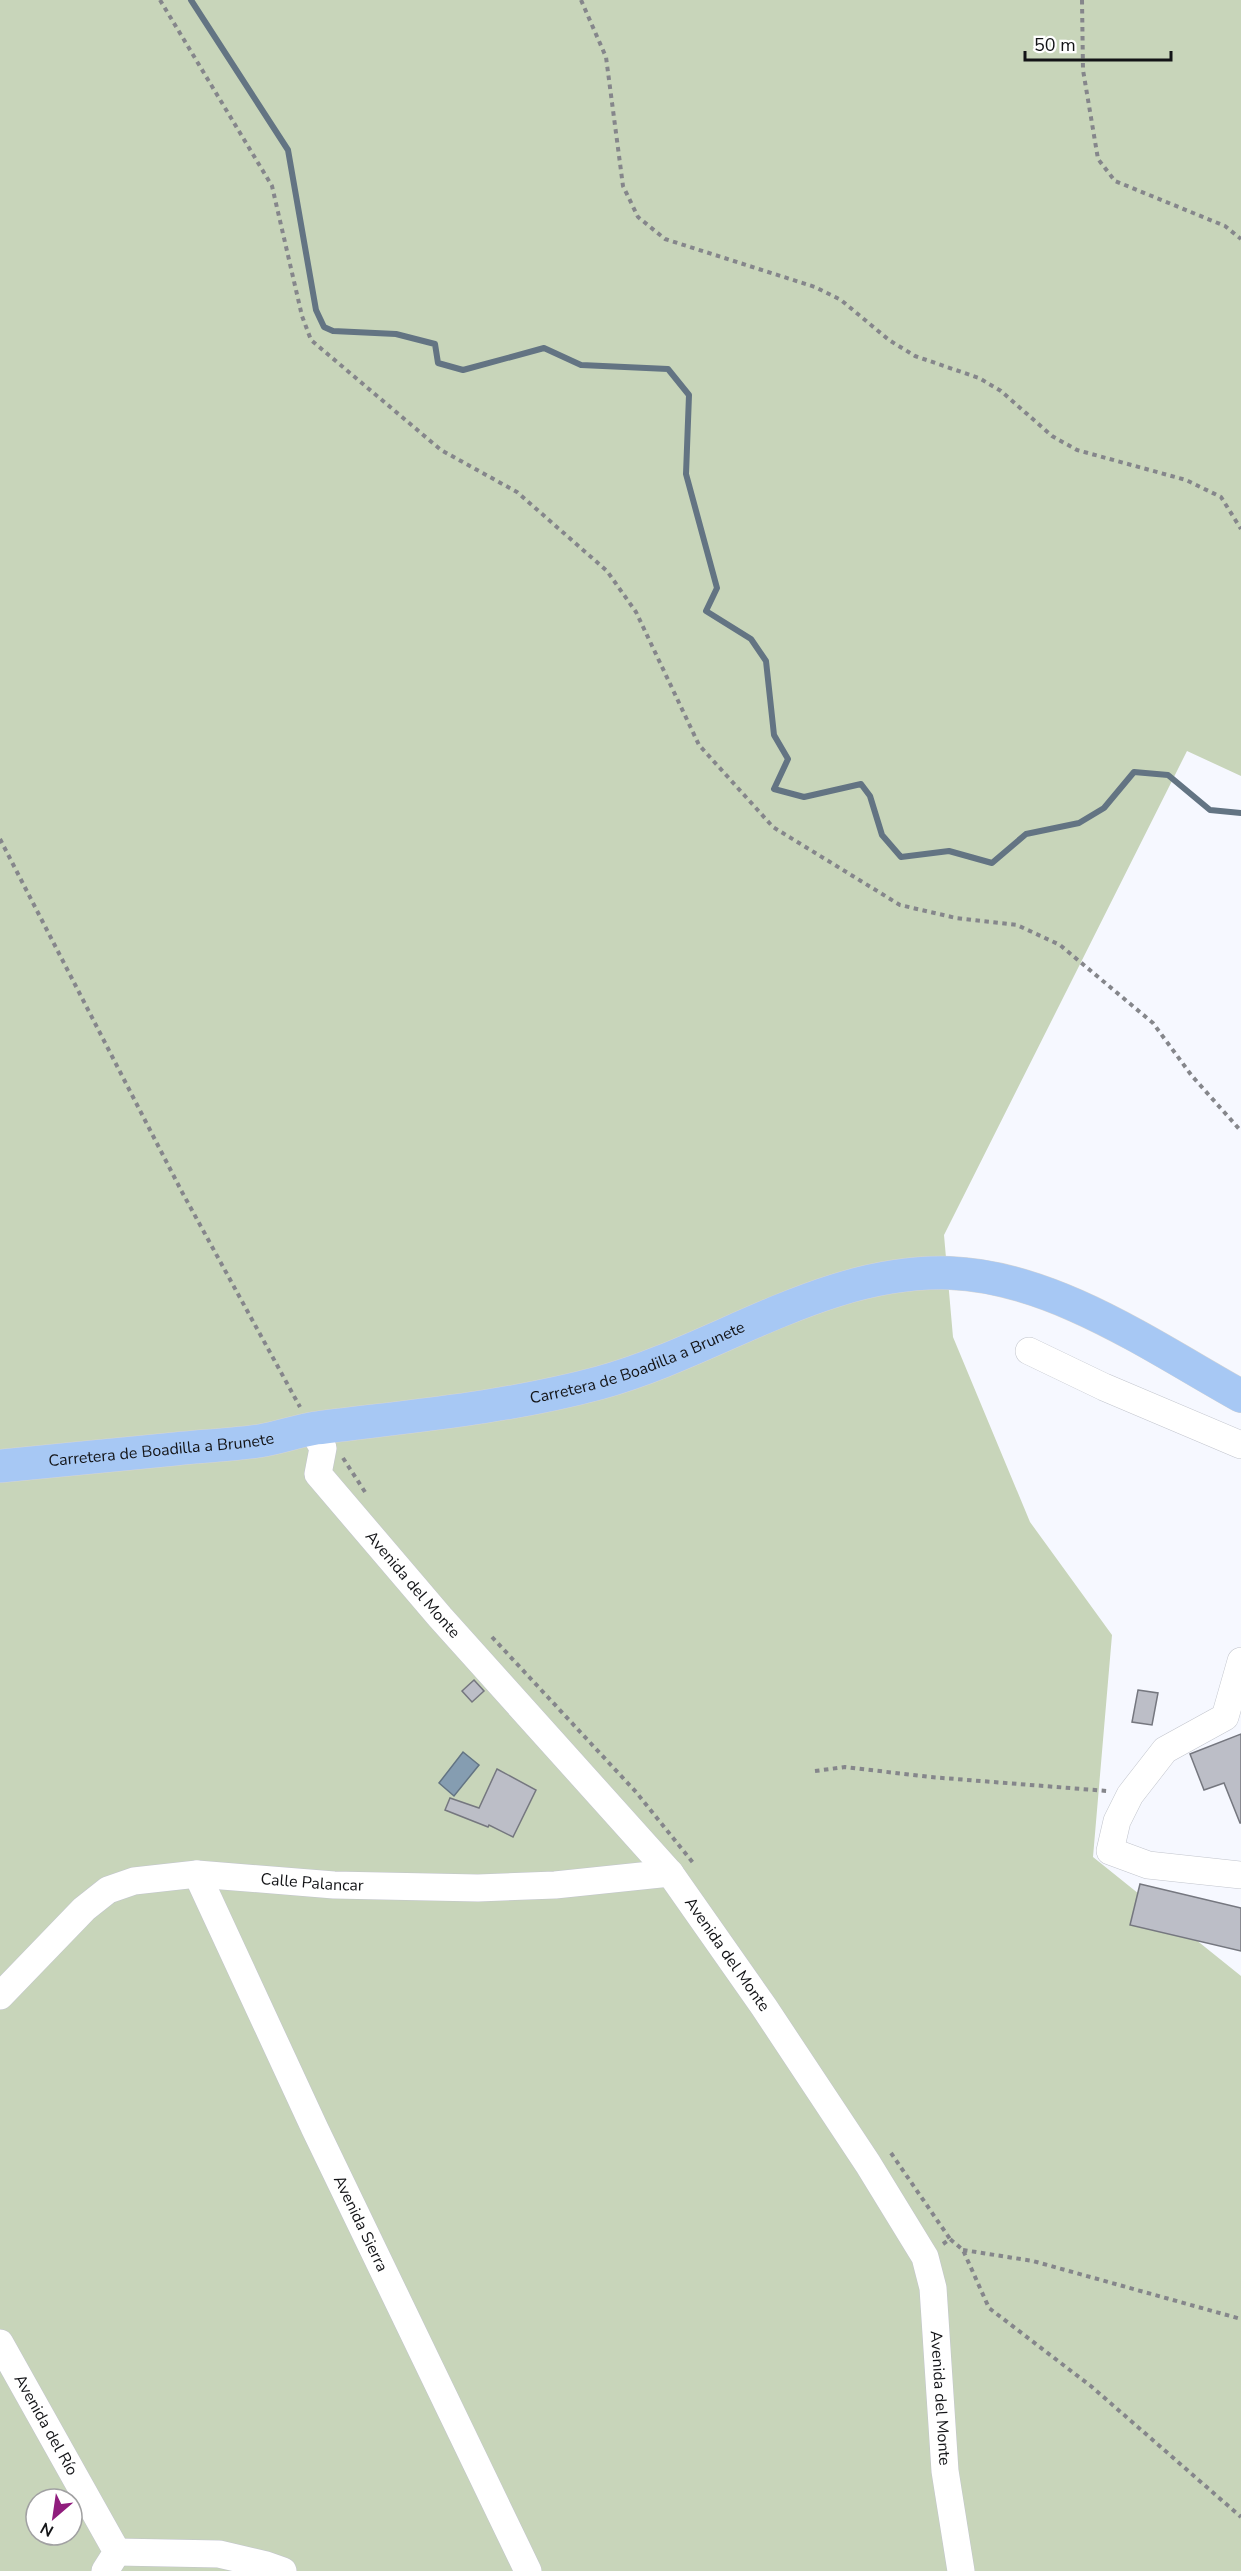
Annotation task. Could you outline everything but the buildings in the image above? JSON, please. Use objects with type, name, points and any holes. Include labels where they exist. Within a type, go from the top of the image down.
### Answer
[{"type":"main road","name":"Carretera de Boadilla a Brunete","points":[[0,1466],[260,1441],[312,1429],[455,1413],[528,1400],[640,1370],[815,1297],[841,1289],[891,1277],[948,1273],[976,1275],[1050,1294],[1088,1310],[1241,1396]]},
{"type":"main road","points":[[0,1446],[260,1425],[312,1429]]},
{"type":"main road","points":[[0,1454],[44,1442]]},
{"type":"street","points":[[1029,1351],[1241,1445]]},
{"type":"street","name":"Avenida del Monte","points":[[312,1429],[324,1448],[318,1474],[440,1617],[670,1873],[764,2007],[862,2154],[925,2257],[933,2289],[945,2471],[961,2571]]},
{"type":"street","points":[[1241,1661],[1225,1717],[1165,1750],[1130,1795],[1117,1821],[1110,1851],[1148,1865],[1241,1875]]},
{"type":"street","name":"Calle Palancar","points":[[0,1996],[84,1909],[108,1890],[134,1881],[197,1875],[334,1884],[478,1888],[555,1885],[670,1873]]},
{"type":"street","name":"Avenida Sierra","points":[[197,1875],[315,2129],[528,2571]]},
{"type":"street","name":"Avenida del Río","points":[[0,2343],[111,2562]]},
{"type":"street","points":[[111,2562],[219,2554],[283,2571]]},
{"type":"path","points":[[160,0],[272,186],[302,316],[311,340],[441,450],[517,492],[607,572],[636,612],[699,744],[773,827],[900,904],[956,918],[1017,925],[1060,945],[1154,1023],[1192,1076],[1241,1131]]},
{"type":"path","points":[[581,0],[606,57],[622,186],[638,216],[665,239],[815,287],[841,300],[890,340],[915,356],[979,378],[1001,391],[1052,436],[1077,450],[1186,480],[1221,497],[1241,529]]},
{"type":"path","points":[[1082,0],[1083,70],[1098,159],[1115,180],[1225,226],[1241,239]]},
{"type":"path","points":[[0,839],[182,1192],[312,1429]]},
{"type":"path","points":[[815,1771],[845,1767],[941,1778],[1116,1791],[1130,1795]]},
{"type":"path","points":[[925,2257],[950,2239],[963,2250],[989,2308],[1092,2387],[1241,2517]]},
{"type":"path","points":[[963,2250],[1033,2261],[1241,2319]]},
{"type":"green space","points":[[0,0],[1241,0],[1241,776],[1187,751],[944,1235],[953,1337],[1030,1522],[1112,1635],[1093,1857],[1241,1976],[1241,2571],[0,2571]]},
{"type":"water","points":[[463,1752],[479,1765],[454,1796],[439,1783]]},
{"type":"waterway","points":[[191,0],[288,150],[316,310],[324,327],[333,331],[396,334],[435,344],[438,363],[463,370],[544,348],[581,365],[668,369],[689,395],[686,474],[717,588],[706,611],[751,639],[766,661],[774,735],[788,759],[774,789],[804,797],[861,784],[870,796],[882,835],[901,857],[949,851],[992,863],[1026,834],[1079,823],[1104,808],[1134,772],[1168,775],[1210,810],[1241,813]]}]
